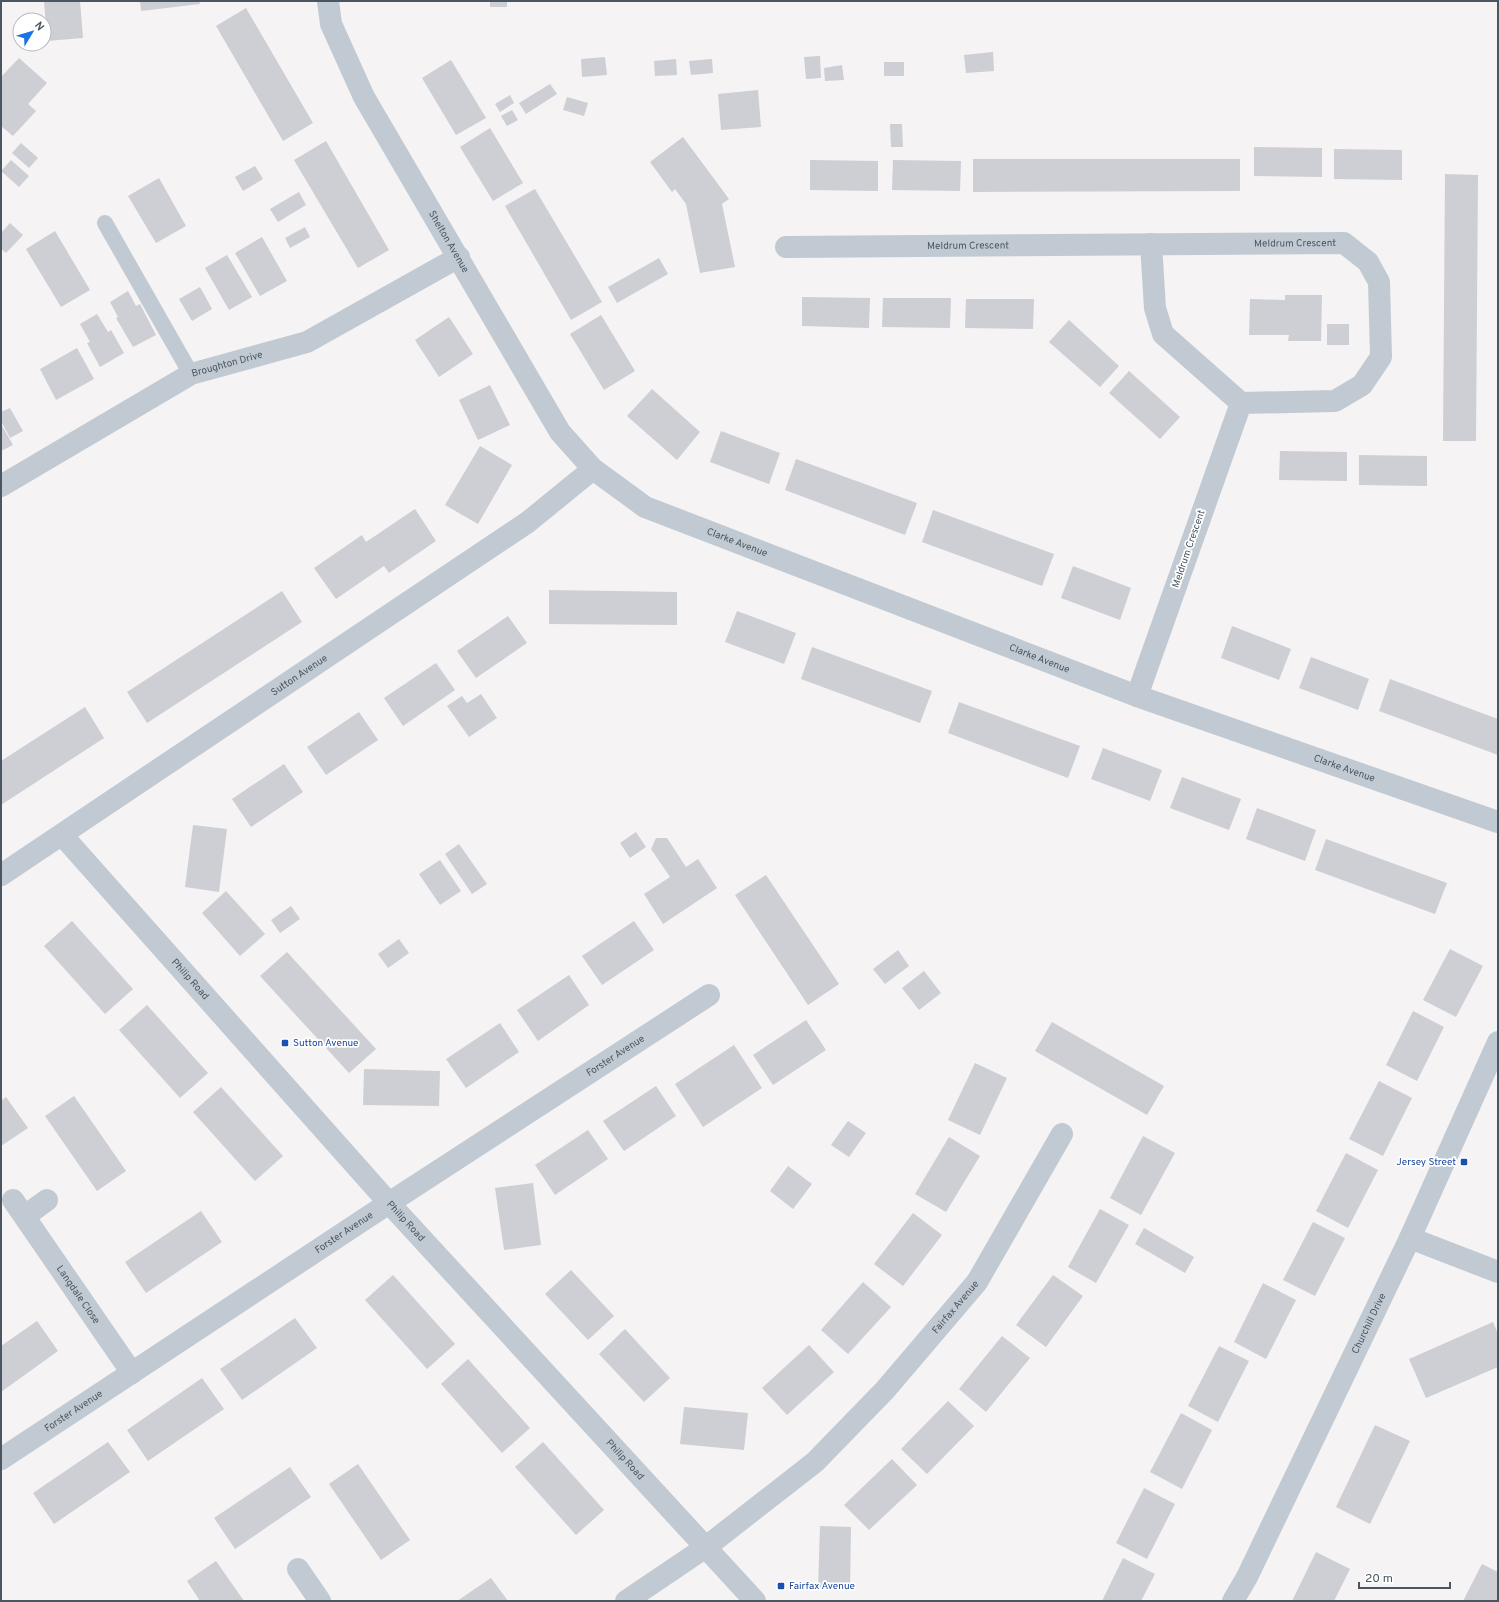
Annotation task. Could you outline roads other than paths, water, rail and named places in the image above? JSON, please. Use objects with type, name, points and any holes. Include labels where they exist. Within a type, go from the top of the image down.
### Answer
[{"type":"street","name":"Shelton Avenue","points":[[328,1],[331,24],[364,97],[560,432],[593,469]]},
{"type":"street","name":"Meldrum Crescent","points":[[786,247],[1344,243],[1368,262],[1379,282],[1381,357],[1362,385],[1335,401],[1241,403],[1137,696]]},
{"type":"street","points":[[1150,244],[1155,308],[1163,334],[1241,403]]},
{"type":"street","name":"Broughton Drive","points":[[1,486],[191,374],[307,342],[459,257]]},
{"type":"street","name":"Clarke Avenue","points":[[593,469],[645,506],[1137,696],[1498,822]]},
{"type":"street","name":"Sutton Avenue","points":[[1,876],[528,522],[593,469]]},
{"type":"street","name":"Philip Road","points":[[62,835],[389,1203],[755,1601]]},
{"type":"street","name":"Forster Avenue","points":[[1,1459],[389,1203],[709,995]]},
{"type":"street","name":"Churchill Drive","points":[[1233,1601],[1247,1576],[1410,1238],[1498,1042]]},
{"type":"street","name":"Fairfax Avenue","points":[[626,1601],[706,1547],[815,1462],[885,1390],[977,1282],[1062,1134]]},
{"type":"street","name":"Langdale Close","points":[[47,1200],[19,1208],[132,1373]]},
{"type":"street","points":[[1410,1238],[1498,1272]]},
{"type":"street","points":[[298,1569],[320,1601]]},
{"type":"lane","points":[[106,223],[191,374]]},
{"type":"place","name":"Sutton Avenue","points":[[285,1043]]},
{"type":"place","name":"Jersey Street","points":[[1464,1162]]},
{"type":"place","name":"Fairfax Avenue","points":[[781,1586]]}]
